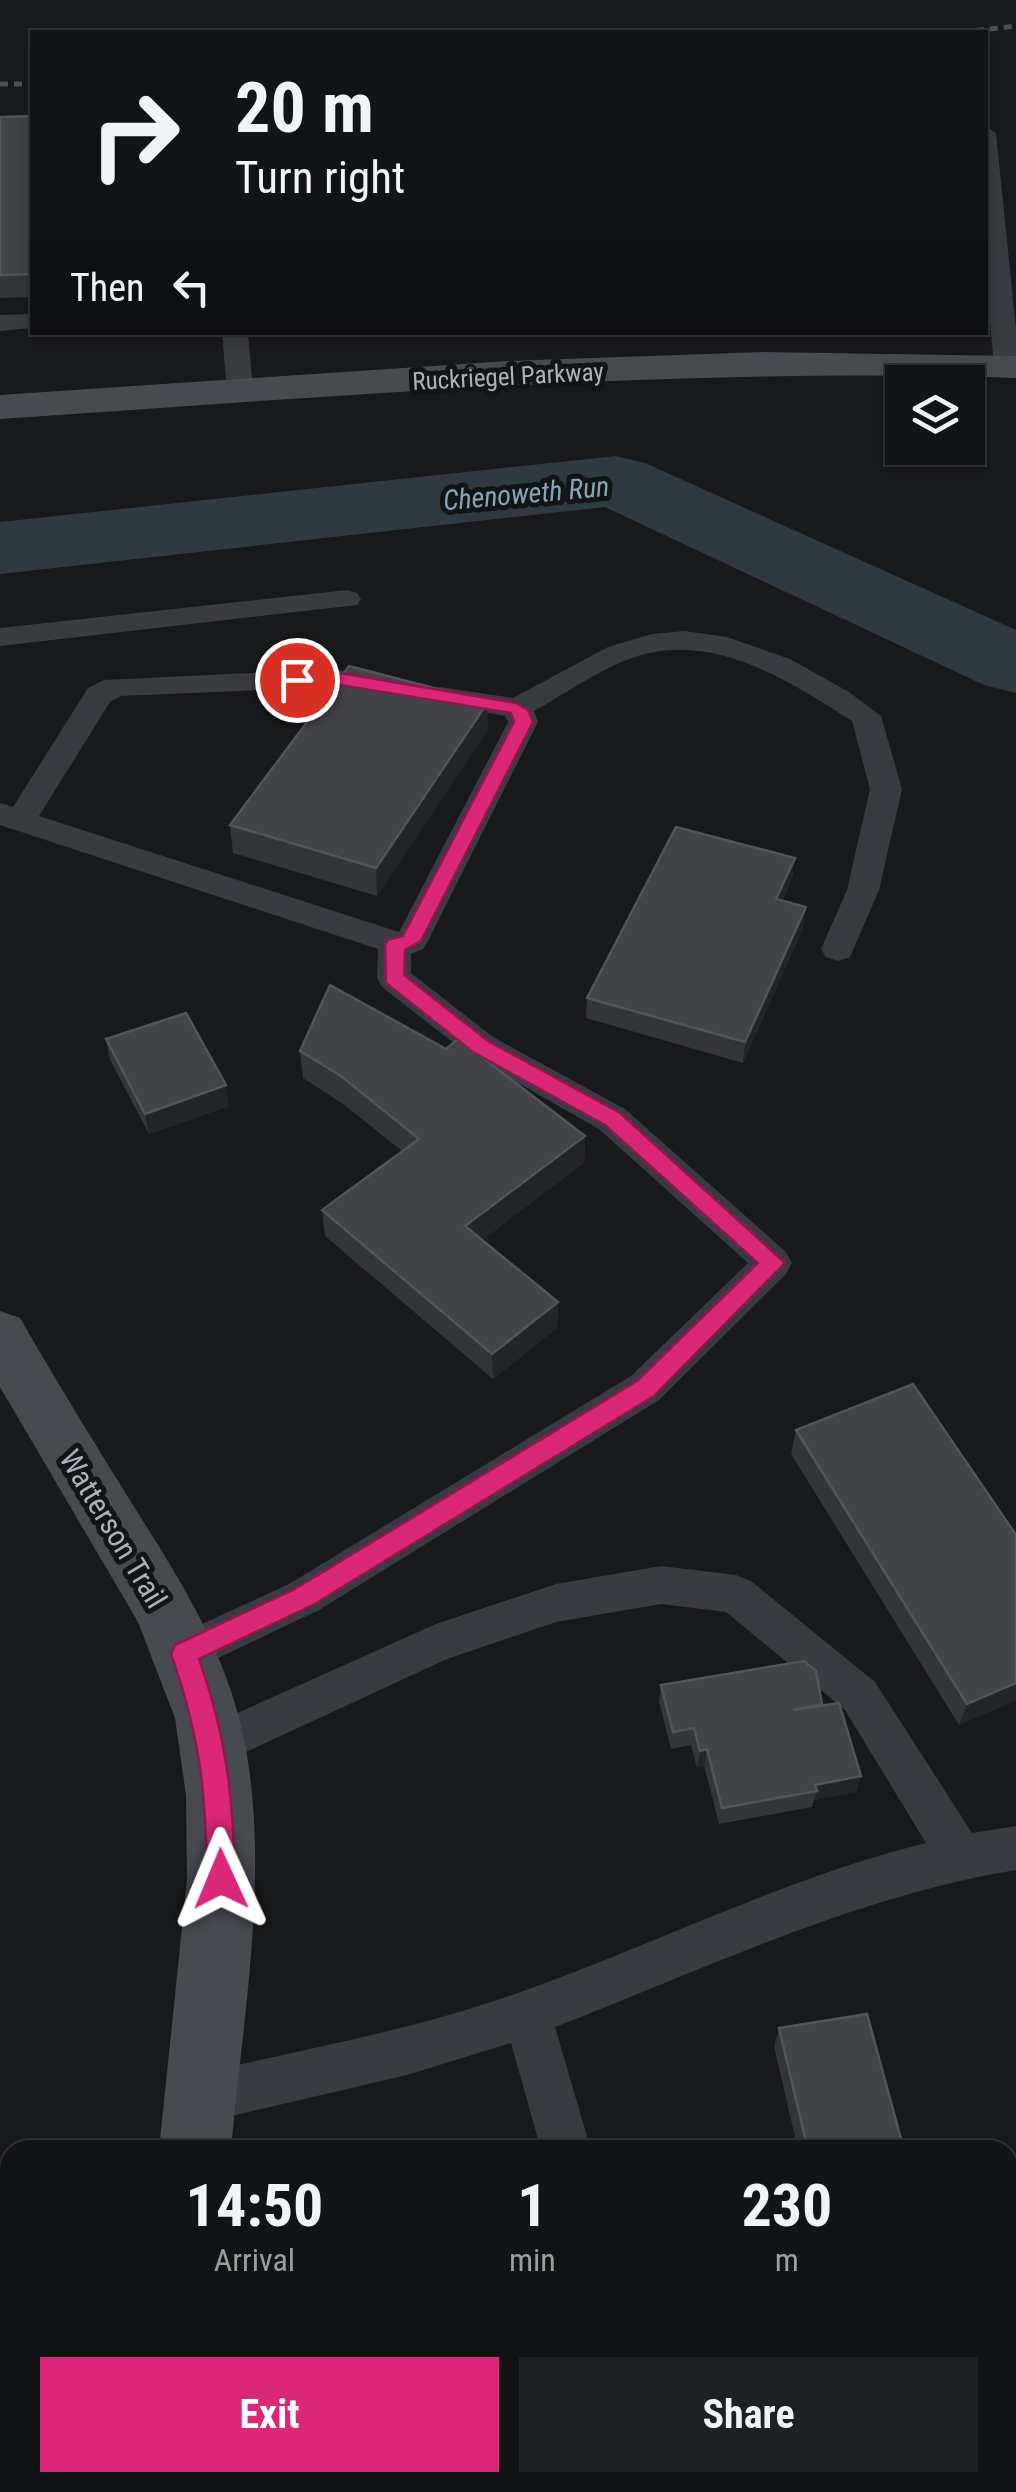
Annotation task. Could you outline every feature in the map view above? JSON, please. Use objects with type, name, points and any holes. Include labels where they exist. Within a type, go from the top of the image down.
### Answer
[{"type":"main road","name":"Ruckriegel Parkway","points":[[0,407],[764,365],[1011,367]]},
{"type":"main road","name":"Watterson Trail","points":[[0,1334],[44,1415],[161,1604],[184,1654],[206,1718],[219,1795],[221,1879],[199,2124]]},
{"type":"lane","points":[[988,160],[1011,367]]},
{"type":"lane","points":[[0,323],[30,321]]},
{"type":"lane","points":[[235,335],[240,392]]},
{"type":"lane","points":[[0,638],[347,600]]},
{"type":"lane","points":[[516,708],[524,722],[410,941],[395,945],[10,817],[99,695],[115,687],[334,678],[516,708],[619,652],[673,639],[748,650],[805,676],[866,716],[886,789],[863,890],[838,950]]},
{"type":"lane","points":[[184,1654],[304,1597],[645,1388],[773,1263],[612,1119],[481,1046],[394,978],[395,945]]},
{"type":"lane","points":[[211,1747],[436,1642],[556,1603],[661,1585],[736,1594],[860,1696],[959,1854]]},
{"type":"lane","points":[[199,2124],[527,2014],[780,1912],[959,1854],[1016,1848]]},
{"type":"lane","points":[[527,2014],[563,2140]]},
{"type":"building","points":[[30,116],[30,274],[0,275],[0,117]]},
{"type":"building","points":[[349,666],[488,702],[376,868],[230,825]]},
{"type":"building","points":[[676,827],[795,858],[776,899],[806,907],[745,1042],[587,998]]},
{"type":"building","points":[[330,985],[446,1049],[458,1039],[585,1136],[465,1226],[558,1302],[492,1354],[322,1210],[419,1139],[341,1076],[300,1051]]},
{"type":"building","points":[[186,1013],[226,1085],[145,1114],[106,1039]]},
{"type":"building","points":[[913,1384],[1016,1535],[1016,1683],[967,1704],[796,1430]]},
{"type":"building","points":[[804,1661],[816,1671],[822,1704],[793,1710],[839,1703],[861,1776],[815,1785],[817,1791],[722,1808],[707,1749],[700,1751],[694,1728],[673,1732],[661,1685]]},
{"type":"building","points":[[867,2014],[901,2140],[806,2140],[779,2028]]},
{"type":"waterway","name":"Chenoweth Run","points":[[0,548],[616,481],[1016,665]]},
{"type":"railway","points":[[980,30],[1016,26]]},
{"type":"railway","points":[[0,84],[30,84]]},
{"type":"route","points":[[221,1879],[219,1795],[206,1718],[184,1654],[304,1597],[645,1388],[773,1263],[612,1119],[481,1046],[394,978],[395,945],[410,941],[524,722],[522,714],[516,708],[334,678],[297,680]]}]
